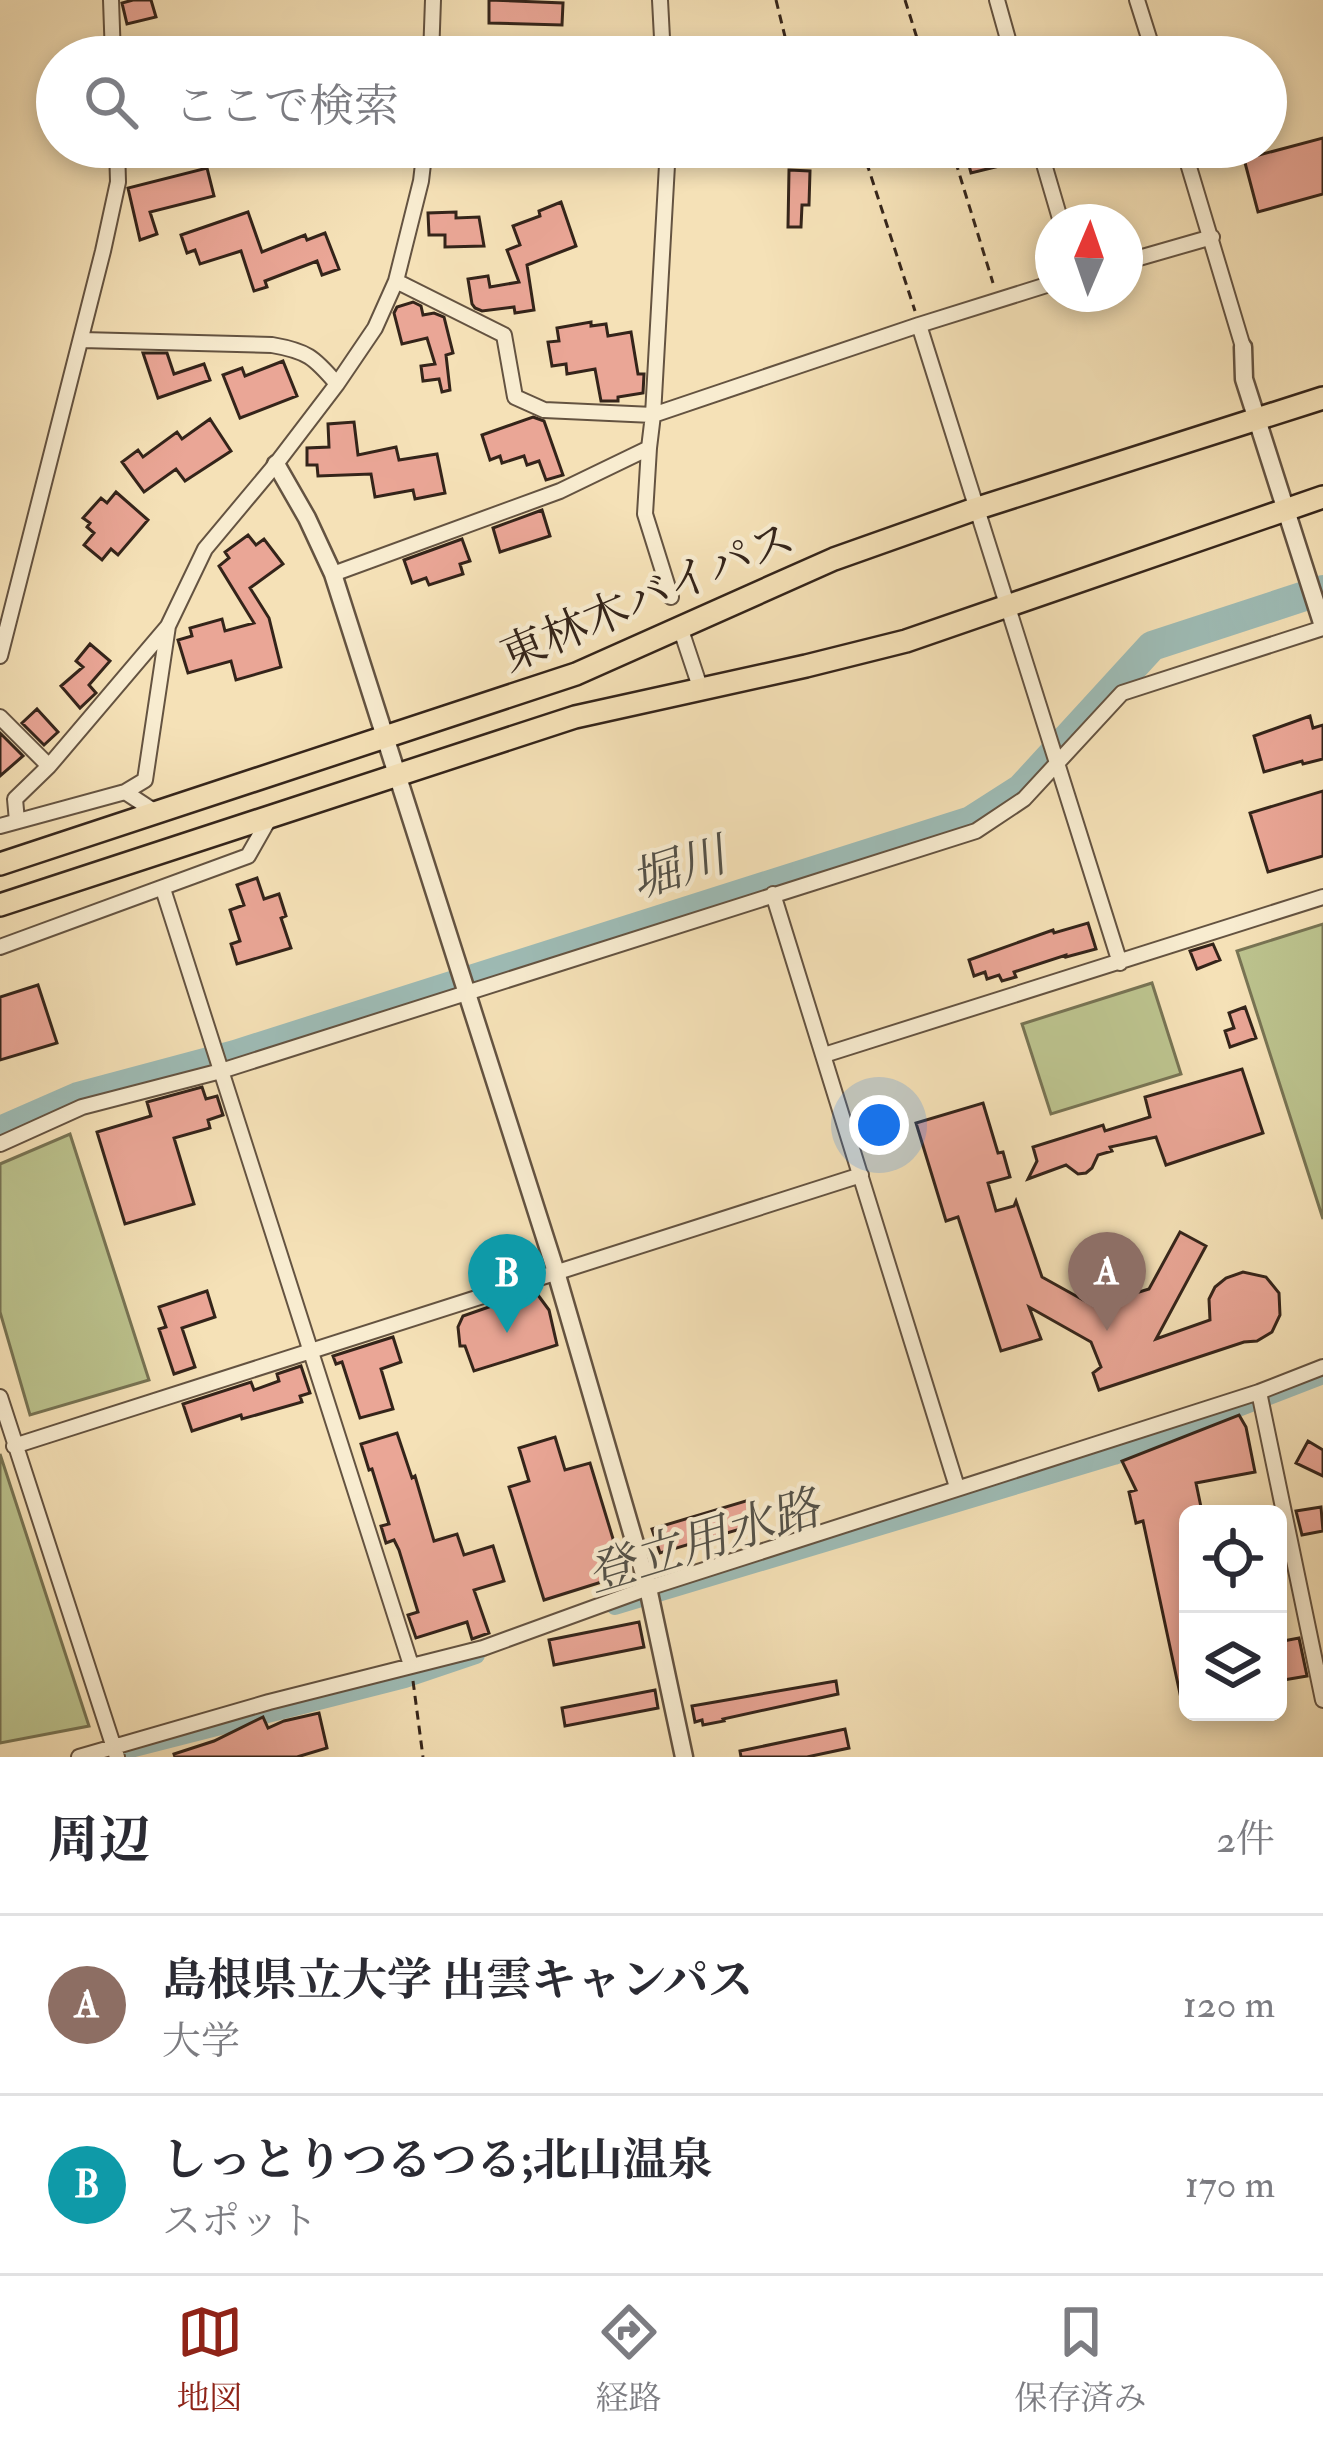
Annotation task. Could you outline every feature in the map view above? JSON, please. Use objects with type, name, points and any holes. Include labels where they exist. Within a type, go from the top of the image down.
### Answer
[{"type":"highway","name":"東林木バイパス","points":[[0,865],[576,674],[835,559],[975,509],[1323,398]]},
{"type":"highway","name":"東林木バイパス","points":[[0,906],[575,717],[906,640],[1323,497]]},
{"type":"street","points":[[111,0],[112,36]]},
{"type":"street","points":[[432,36],[433,0]]},
{"type":"street","points":[[660,0],[662,36]]},
{"type":"street","points":[[997,0],[1007,36]]},
{"type":"street","points":[[1137,0],[1148,36]]},
{"type":"street","points":[[1,646],[82,340],[118,168]]},
{"type":"street","points":[[17,821],[15,799],[49,766],[168,626],[205,549],[338,384],[375,328],[396,281],[423,168]]},
{"type":"street","points":[[667,168],[645,514],[671,597]]},
{"type":"street","points":[[1045,168],[1055,204]]},
{"type":"street","points":[[0,1144],[82,1107],[221,1071],[976,831],[1024,799],[1122,693],[1323,627],[1244,379],[1243,347],[1190,168]]},
{"type":"street","points":[[1143,257],[1211,237]]},
{"type":"street","points":[[396,281],[504,335],[515,398],[544,410],[653,415],[1035,289]]},
{"type":"street","points":[[919,325],[1120,964]]},
{"type":"street","points":[[82,340],[272,345],[314,357],[338,384]]},
{"type":"street","points":[[333,574],[560,491],[650,448]]},
{"type":"street","points":[[276,464],[333,574],[556,1272],[648,1588],[684,1757]]},
{"type":"street","points":[[0,826],[125,792],[145,780],[168,626]]},
{"type":"street","points":[[680,627],[700,687]]},
{"type":"street","points":[[0,717],[49,766]]},
{"type":"street","points":[[125,792],[157,814]]},
{"type":"street","points":[[0,947],[248,856],[272,815]]},
{"type":"street","points":[[163,889],[411,1665]]},
{"type":"street","points":[[772,894],[957,1486]]},
{"type":"street","points":[[824,1055],[1323,897]]},
{"type":"street","points":[[14,1446],[861,1175]]},
{"type":"street","points":[[79,1757],[115,1753],[269,1702],[482,1648],[648,1588],[1259,1392],[1323,1367]]},
{"type":"street","points":[[1259,1392],[1315,1620],[1323,1700]]},
{"type":"street","points":[[0,1396],[115,1753]]},
{"type":"path","points":[[776,0],[785,36]]},
{"type":"path","points":[[904,0],[916,36]]},
{"type":"path","points":[[868,168],[919,325]]},
{"type":"path","points":[[958,168],[999,300]]},
{"type":"path","points":[[411,1665],[423,1757]]},
{"type":"green space","points":[[1323,924],[1323,1219],[1237,951]]},
{"type":"green space","points":[[1152,983],[1181,1074],[1051,1114],[1022,1024]]},
{"type":"green space","points":[[70,1134],[149,1380],[30,1415],[0,1312],[0,1164]]},
{"type":"green space","points":[[0,1454],[89,1726],[0,1743]]},
{"type":"building","points":[[151,0],[156,17],[127,24],[122,3]]},
{"type":"building","points":[[489,0],[563,3],[562,25],[489,23]]},
{"type":"building","points":[[1323,138],[1323,194],[1258,212],[1246,168],[1287,168],[1287,148]]},
{"type":"building","points":[[207,168],[214,196],[150,212],[157,234],[140,240],[128,188]]},
{"type":"building","points":[[789,170],[810,171],[809,205],[802,205],[801,227],[788,227]]},
{"type":"building","points":[[561,202],[576,246],[527,265],[534,310],[515,313],[514,307],[475,308],[468,279],[488,276],[490,287],[519,282],[507,250],[520,245],[513,226]]},
{"type":"building","points":[[248,212],[262,252],[305,235],[307,240],[325,233],[339,269],[322,275],[317,261],[265,281],[267,287],[254,291],[241,251],[200,264],[195,250],[187,253],[181,235]]},
{"type":"building","points":[[456,212],[456,218],[479,217],[484,246],[445,247],[445,235],[429,235],[428,213]]},
{"type":"building","points":[[413,302],[421,306],[423,315],[444,317],[453,353],[446,355],[450,390],[442,392],[439,379],[423,381],[421,366],[435,364],[427,338],[402,344],[394,313],[397,307]]},
{"type":"building","points":[[591,322],[591,326],[606,324],[608,336],[631,332],[638,374],[644,374],[643,393],[601,401],[595,369],[567,374],[566,364],[552,366],[548,342],[559,341],[557,328]]},
{"type":"building","points":[[143,353],[167,353],[174,374],[204,364],[210,380],[158,398]]},
{"type":"building","points":[[283,361],[297,396],[240,418],[223,375],[242,368],[245,376]]},
{"type":"building","points":[[533,417],[544,421],[563,475],[546,480],[539,461],[527,465],[524,456],[502,463],[500,456],[490,460],[482,435]]},
{"type":"building","points":[[210,419],[231,451],[185,481],[176,469],[144,492],[122,462],[138,450],[143,457],[177,432],[182,439]]},
{"type":"building","points":[[354,422],[358,455],[396,447],[399,460],[437,454],[445,493],[415,499],[413,490],[375,497],[371,474],[318,476],[317,465],[307,465],[307,448],[329,447],[328,424]]},
{"type":"building","points":[[116,492],[148,520],[118,555],[111,549],[102,560],[84,545],[94,533],[83,518],[101,498],[107,503]]},
{"type":"building","points":[[542,510],[550,536],[500,552],[493,528]]},
{"type":"building","points":[[248,535],[256,545],[264,539],[283,564],[250,588],[269,618],[281,667],[236,680],[231,661],[188,673],[178,640],[192,636],[190,628],[222,619],[225,631],[254,623],[219,566],[229,558],[225,552]]},
{"type":"building","points":[[462,539],[470,561],[460,564],[463,574],[429,585],[426,578],[412,583],[404,560]]},
{"type":"building","points":[[90,644],[110,661],[89,685],[96,693],[80,708],[61,686],[83,667],[76,661]]},
{"type":"building","points":[[37,709],[58,732],[44,745],[22,723]]},
{"type":"building","points":[[1310,716],[1313,728],[1323,725],[1323,759],[1264,772],[1254,736]]},
{"type":"building","points":[[0,733],[23,756],[0,776]]},
{"type":"building","points":[[1323,791],[1323,856],[1268,872],[1250,813]]},
{"type":"building","points":[[257,878],[264,899],[279,894],[291,948],[237,964],[231,944],[240,941],[230,910],[244,905],[237,885]]},
{"type":"building","points":[[1088,923],[1096,949],[1014,972],[1016,977],[1002,981],[999,975],[987,979],[985,972],[974,976],[969,960],[1053,930]]},
{"type":"building","points":[[1213,944],[1220,960],[1197,969],[1190,951]]},
{"type":"building","points":[[38,985],[57,1043],[0,1060],[0,997]]},
{"type":"building","points":[[1245,1007],[1256,1038],[1230,1047],[1225,1031],[1234,1028],[1229,1013]]},
{"type":"building","points":[[1242,1069],[1263,1133],[1166,1165],[1156,1137],[1110,1147],[1112,1151],[1098,1155],[1086,1173],[1078,1174],[1066,1165],[1028,1179],[1037,1161],[1033,1147],[1103,1125],[1105,1131],[1150,1117],[1145,1097]]},
{"type":"building","points":[[202,1087],[206,1099],[217,1096],[223,1115],[208,1120],[210,1128],[174,1138],[194,1204],[125,1224],[97,1132],[151,1116],[147,1102]]},
{"type":"building","points":[[983,1103],[1010,1177],[988,1183],[996,1211],[1016,1201],[1042,1277],[1094,1306],[1149,1289],[1180,1232],[1206,1246],[1156,1339],[1210,1320],[1209,1299],[1215,1287],[1243,1272],[1266,1277],[1279,1293],[1280,1315],[1272,1332],[1257,1341],[1099,1390],[1093,1373],[1101,1367],[1091,1342],[1029,1307],[1041,1339],[1001,1351],[958,1217],[946,1221],[916,1123]]},
{"type":"building","points":[[207,1291],[215,1317],[182,1328],[195,1367],[174,1374],[159,1329],[166,1327],[159,1307]]},
{"type":"building","points":[[535,1291],[549,1310],[557,1345],[474,1371],[465,1346],[460,1346],[458,1327],[463,1316]]},
{"type":"building","points":[[393,1337],[401,1362],[381,1369],[393,1409],[360,1418],[342,1362],[336,1364],[333,1356]]},
{"type":"building","points":[[301,1366],[310,1393],[300,1396],[302,1402],[192,1431],[183,1404],[251,1382],[254,1390],[279,1381],[277,1374]]},
{"type":"building","points":[[1239,1415],[1246,1427],[1255,1472],[1196,1483],[1201,1505],[1179,1505],[1179,1689],[1143,1521],[1136,1523],[1129,1492],[1136,1490],[1122,1461]]},
{"type":"building","points":[[397,1433],[434,1541],[457,1534],[464,1555],[493,1546],[504,1581],[474,1590],[489,1633],[472,1639],[467,1622],[416,1638],[408,1615],[418,1612],[399,1550],[394,1540],[386,1543],[381,1526],[389,1524],[361,1444]]},
{"type":"building","points":[[555,1437],[565,1470],[590,1463],[624,1575],[544,1600],[509,1487],[529,1481],[519,1448]]},
{"type":"building","points":[[1308,1441],[1323,1450],[1323,1476],[1296,1463]]},
{"type":"building","points":[[749,1500],[757,1524],[660,1553],[652,1529]]},
{"type":"building","points":[[1321,1507],[1323,1531],[1302,1535],[1296,1511]]},
{"type":"building","points":[[639,1622],[644,1647],[554,1665],[549,1640]]},
{"type":"building","points":[[1299,1638],[1307,1676],[1287,1679],[1287,1640]]},
{"type":"building","points":[[836,1681],[838,1694],[724,1721],[695,1722],[692,1706]]},
{"type":"building","points":[[655,1690],[658,1708],[565,1726],[562,1708]]},
{"type":"building","points":[[319,1713],[327,1748],[297,1757],[174,1754],[263,1717],[268,1728]]},
{"type":"building","points":[[845,1729],[849,1748],[807,1757],[741,1757],[740,1751]]},
{"type":"waterway","name":"堀川","points":[[0,1131],[78,1097],[235,1055],[971,821],[1021,789],[1152,646],[1323,590]]},
{"type":"waterway","name":"登立用水路","points":[[615,1606],[1114,1456],[1323,1375]]},
{"type":"waterway","name":"登立用水路","points":[[103,1756],[405,1679],[476,1655]]},
{"type":"place","name":"島根県立大学 出雲キャンパス","points":[[1107,1331]]},
{"type":"place","name":"しっとりつるつる;北山温泉","points":[[507,1333]]}]
